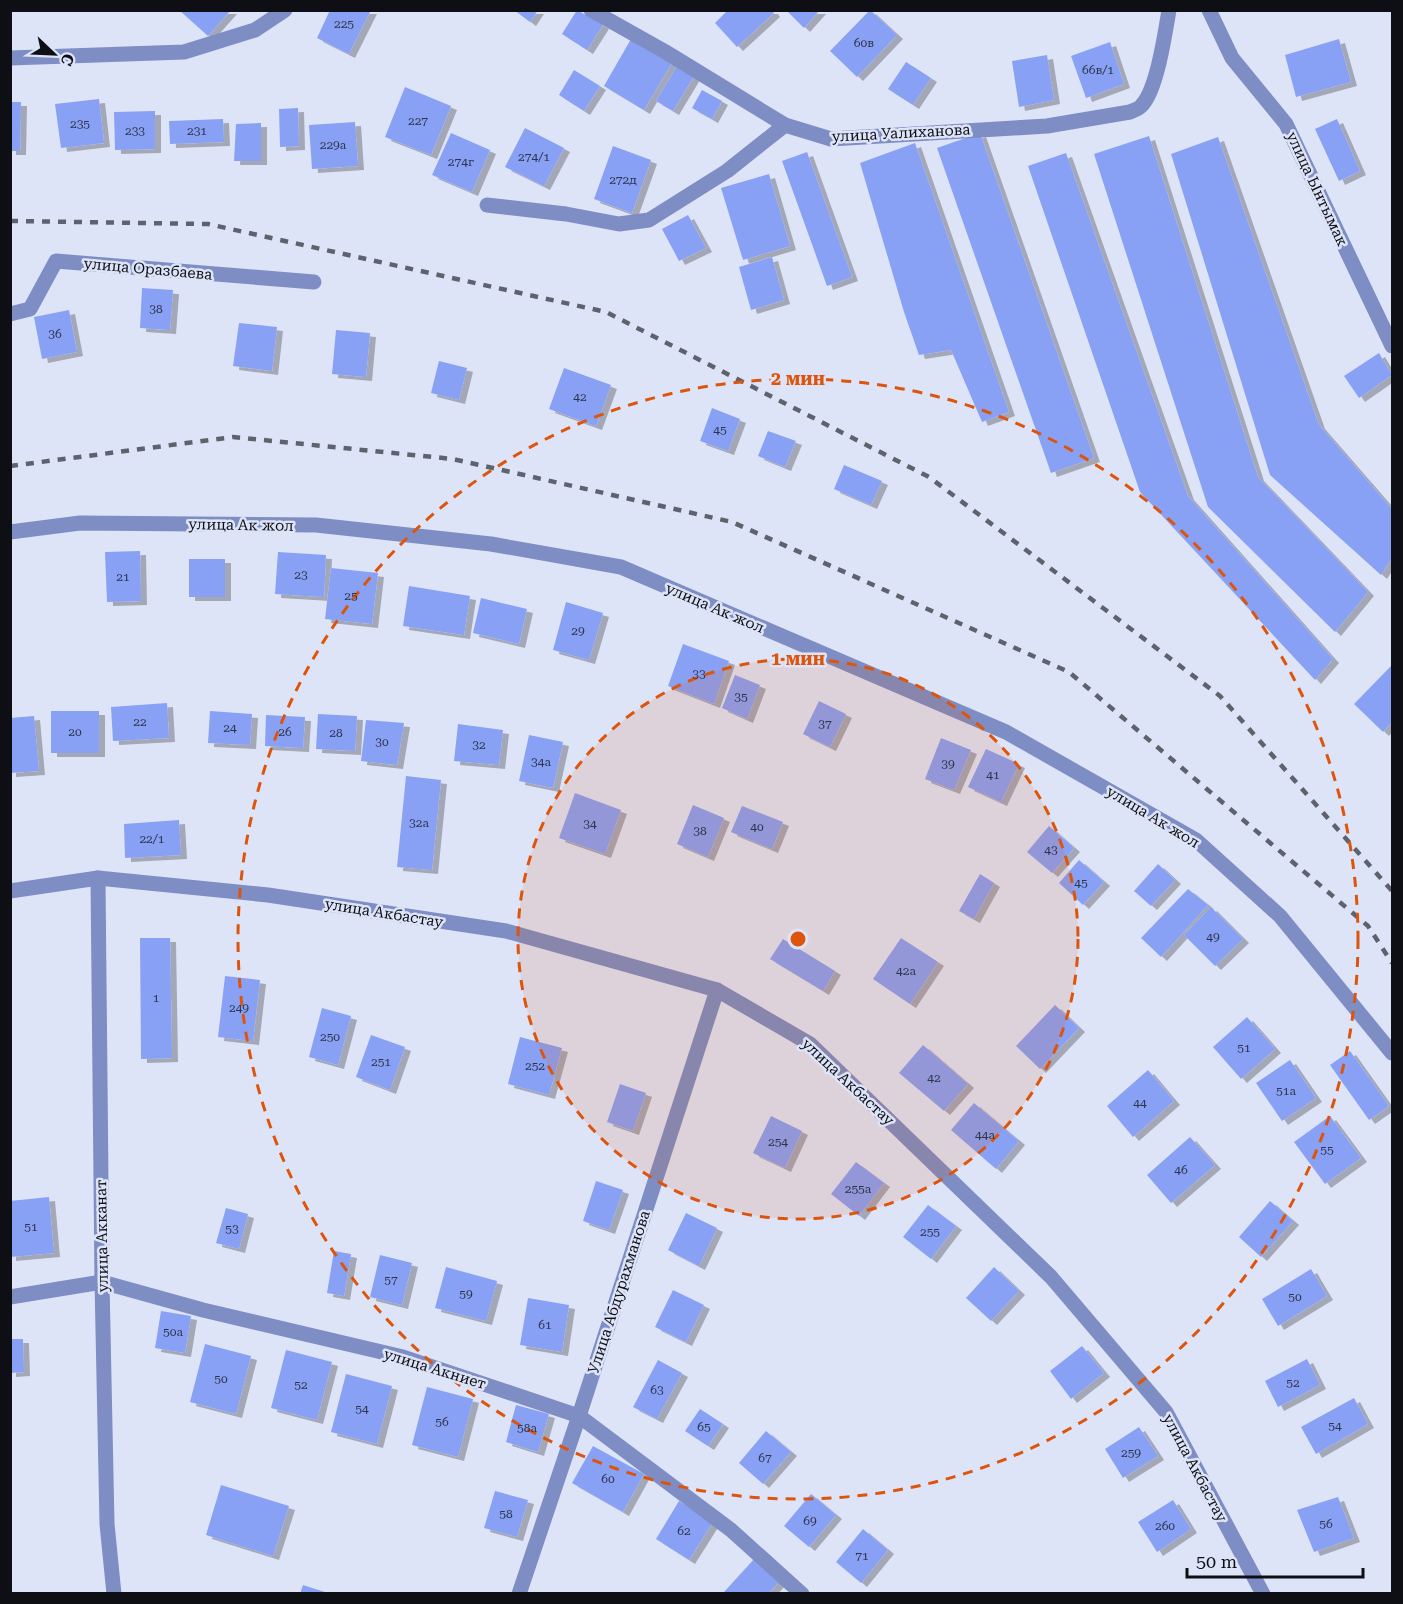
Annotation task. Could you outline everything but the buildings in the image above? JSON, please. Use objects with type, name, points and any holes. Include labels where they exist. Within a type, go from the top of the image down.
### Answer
[{"type":"street","points":[[10,58],[184,52],[255,30],[285,10]]},
{"type":"street","name":"улица Уалиханова","points":[[591,10],[664,51],[785,125],[831,139],[1047,126],[1130,112],[1140,107],[1148,96],[1157,70],[1168,10]]},
{"type":"street","name":"улица Ынтымак","points":[[1209,10],[1232,58],[1286,124],[1392,346]]},
{"type":"street","points":[[487,205],[566,214],[619,224],[649,220],[727,171],[785,125]]},
{"type":"street","name":"улица Оразбаева","points":[[10,314],[30,309],[56,261],[314,282]]},
{"type":"street","name":"улица Ак жол","points":[[10,532],[80,523],[316,525],[491,544],[621,567],[1006,732],[1196,840],[1280,916],[1392,1053]]},
{"type":"street","name":"улица Акбастау","points":[[10,891],[99,878],[268,895],[506,931],[717,990],[810,1044],[1051,1277],[1166,1412],[1263,1593]]},
{"type":"street","name":"улица Акканат","points":[[99,878],[102,1282],[107,1524],[114,1593]]},
{"type":"street","name":"Улица Абдурахманова","points":[[519,1593],[717,990]]},
{"type":"street","name":"улица Акниет","points":[[10,1297],[102,1282],[203,1310],[403,1357],[579,1416],[731,1530],[802,1593]]},
{"type":"railway","points":[[10,221],[208,224],[606,312],[929,477],[1220,696],[1392,891]]},
{"type":"railway","points":[[10,466],[233,437],[453,459],[732,522],[1069,672],[1368,926],[1392,963]]}]
